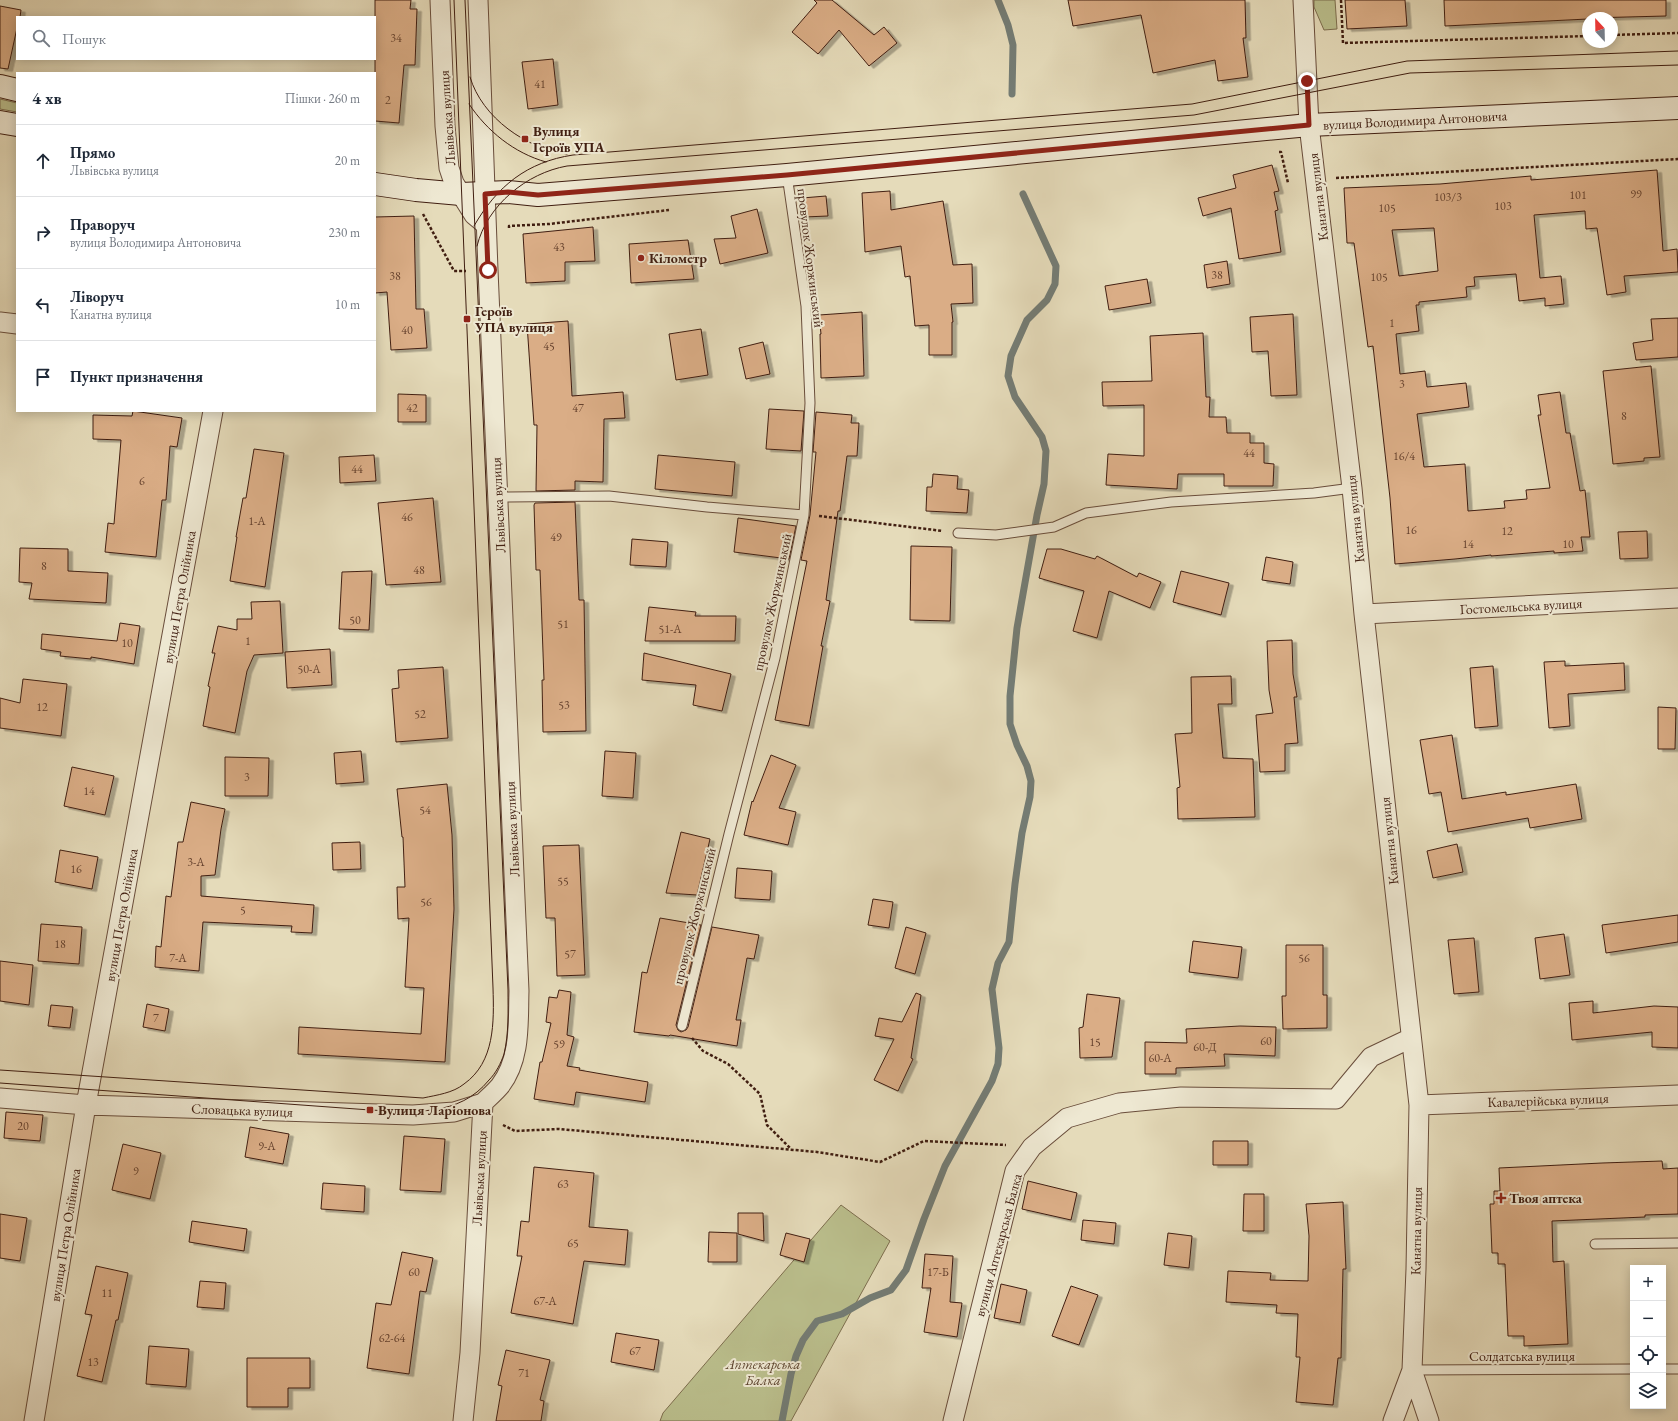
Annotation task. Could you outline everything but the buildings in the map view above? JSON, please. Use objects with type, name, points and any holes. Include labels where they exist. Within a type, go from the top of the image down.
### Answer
[{"type":"street","name":"Львівська вулиця","points":[[440,0],[449,168],[458,188],[474,215],[486,225]]},
{"type":"street","name":"Львівська вулиця","points":[[463,1421],[470,1353],[483,1103],[500,1086],[512,1065],[518,1037],[519,991],[486,225],[478,0]]},
{"type":"street","name":"Канатна вулиця","points":[[1304,0],[1309,125],[1352,488],[1364,614],[1419,1105],[1416,1269],[1412,1370],[1394,1421]]},
{"type":"street","points":[[0,86],[16,90]]},
{"type":"street","name":"вулиця Володимира Антоновича","points":[[485,190],[502,189],[508,192],[538,195],[787,175],[1309,125],[1678,108]]},
{"type":"street","points":[[0,122],[16,125]]},
{"type":"street","points":[[376,173],[458,188],[485,190]]},
{"type":"street","points":[[376,184],[416,190],[458,188]]},
{"type":"street","points":[[0,322],[16,324]]},
{"type":"street","name":"вулиця Петра Олійника","points":[[34,1421],[86,1105],[213,412]]},
{"type":"street","name":"Гостомельська вулиця","points":[[1364,614],[1678,598]]},
{"type":"street","name":"вулиця Аптекарська Балка","points":[[953,1421],[1015,1171],[1032,1147],[1067,1118],[1119,1103],[1181,1097],[1336,1099],[1371,1057],[1411,1038]]},
{"type":"street","name":"Кавалерійська вулиця","points":[[1419,1105],[1678,1095]]},
{"type":"street","name":"Словацька вулиця","points":[[0,1098],[86,1105],[413,1115],[454,1112],[483,1103]]},
{"type":"street","points":[[1412,1370],[1429,1421]]},
{"type":"lane","name":"провулок Жоржинський","points":[[682,1026],[729,834],[775,658],[804,515],[810,403],[806,306],[787,175]]},
{"type":"lane","points":[[958,533],[996,535],[1050,528],[1086,513],[1171,502],[1314,493],[1352,488]]},
{"type":"lane","points":[[498,497],[609,496],[707,507],[804,515]]},
{"type":"lane","points":[[1595,1244],[1678,1243]]},
{"type":"lane","name":"Солдатська вулиця","points":[[1412,1370],[1630,1369]]},
{"type":"lane","points":[[1666,1369],[1678,1369]]},
{"type":"path","points":[[1341,0],[1343,43],[1582,36]]},
{"type":"path","points":[[1618,35],[1678,33]]},
{"type":"path","points":[[1315,179],[1678,159]]},
{"type":"path","points":[[421,210],[454,271],[488,270]]},
{"type":"path","points":[[509,226],[509,233]]},
{"type":"path","points":[[804,515],[958,533]]},
{"type":"path","points":[[682,1026],[703,1051],[728,1064],[760,1094],[767,1124],[792,1150]]},
{"type":"path","points":[[483,1103],[492,1119],[515,1131],[559,1129],[817,1152],[880,1162],[924,1141],[981,1144]]},
{"type":"green space","points":[[1314,0],[1335,0],[1337,29],[1324,30],[1314,7]]},
{"type":"green space","points":[[0,99],[16,103],[16,112],[0,109]]},
{"type":"green space","name":"Аптекарська Балка","points":[[841,1205],[890,1241],[791,1421],[660,1421],[663,1413]]},
{"type":"waterway","points":[[998,0],[1008,25],[1013,45],[1012,94]]},
{"type":"waterway","points":[[782,1421],[796,1356],[803,1340],[817,1321],[842,1314],[870,1298],[891,1290],[906,1270],[945,1166],[992,1081],[998,1064],[999,1048],[992,989],[998,963],[1009,942],[1015,884],[1022,833],[1030,797],[1031,781],[1027,766],[1017,745],[1010,724],[1010,696],[1017,628],[1044,484],[1046,451],[1042,437],[1015,397],[1008,376],[1011,356],[1027,320],[1047,300],[1055,284],[1056,266],[1023,194]]},
{"type":"tram line","points":[[0,1070],[423,1098],[445,1093],[460,1087],[474,1075],[482,1064],[487,1053],[492,1028],[493,988],[454,0]]},
{"type":"tram line","points":[[0,1083],[370,1110],[419,1111],[434,1110],[464,1101],[477,1092],[489,1080],[501,1061],[507,1038],[508,990],[465,0]]},
{"type":"tram line","points":[[474,226],[493,199],[515,178],[541,163],[556,158],[573,155],[1192,104],[1407,61],[1678,51]]},
{"type":"tram line","points":[[477,246],[482,231],[490,217],[511,193],[537,176],[567,166],[1194,115],[1410,73],[1678,65]]},
{"type":"tram line","points":[[470,77],[476,92],[485,106],[495,118],[508,129],[537,146],[567,154]]},
{"type":"tram line","points":[[469,104],[484,123],[502,140],[523,153],[546,162]]},
{"type":"place","name":"Вулиця Героїв УПА","points":[[525,139]]},
{"type":"place","name":"Кілометр","points":[[641,258]]},
{"type":"place","name":"Героїв УПА вулиця","points":[[467,319]]},
{"type":"place","name":"Вулиця Ларіонова","points":[[370,1110]]},
{"type":"place","name":"Твоя аптека","points":[[1501,1198]]},
{"type":"route","points":[[488,270],[485,194],[508,192],[538,195],[787,175],[1309,125],[1307,81]]}]
